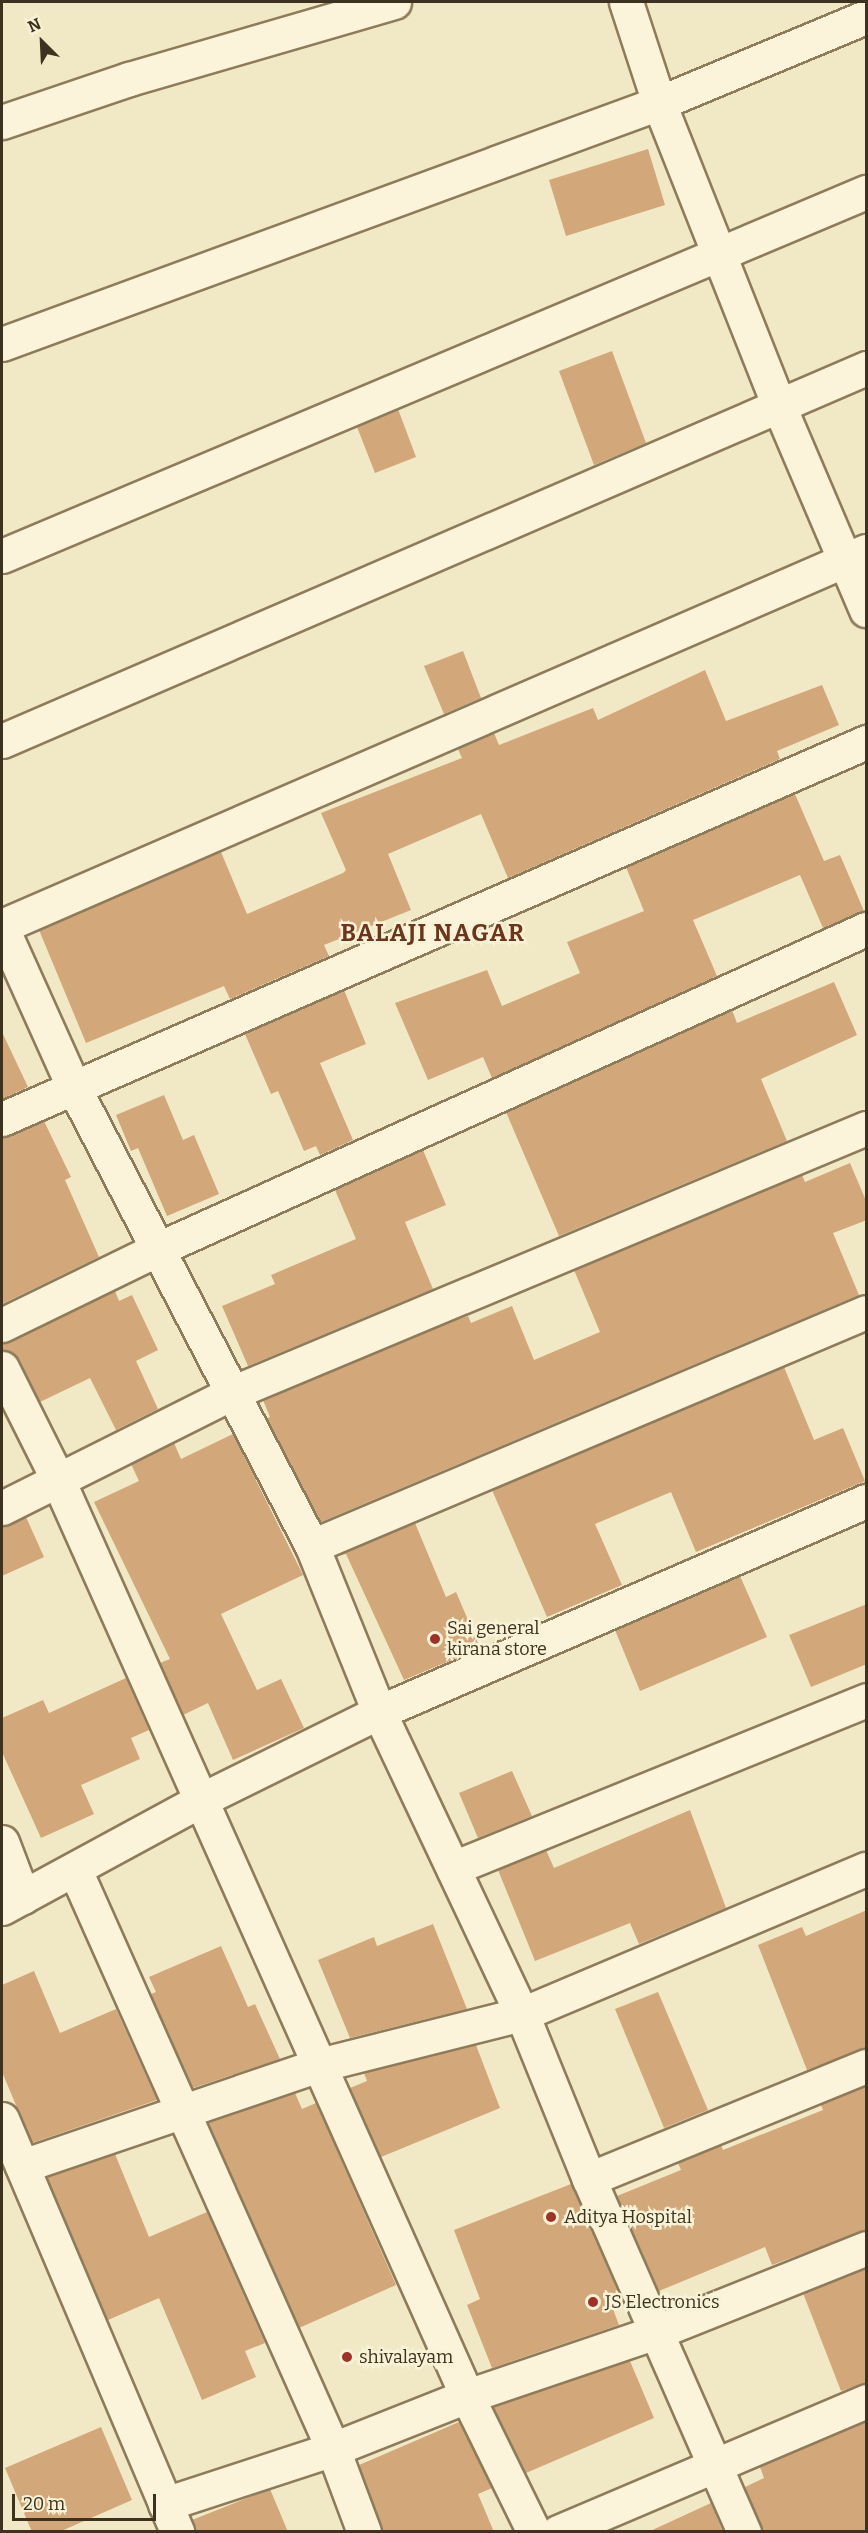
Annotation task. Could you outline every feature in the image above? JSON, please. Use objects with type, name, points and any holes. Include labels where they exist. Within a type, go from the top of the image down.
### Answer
[{"type":"street","points":[[2,122],[129,79],[394,2]]},
{"type":"street","points":[[626,2],[659,103],[779,406],[856,556],[867,610]]},
{"type":"street","points":[[2,344],[659,103],[867,17]]},
{"type":"street","points":[[2,556],[721,256],[867,192]]},
{"type":"street","points":[[2,741],[867,368]]},
{"type":"street","points":[[744,2532],[716,2461],[659,2331],[589,2179],[522,2014],[379,1712],[312,1546],[160,1248],[73,1086],[2,927],[856,556]]},
{"type":"street","points":[[2,1119],[73,1086],[867,742]]},
{"type":"street","points":[[2,1325],[160,1248],[867,929]]},
{"type":"street","points":[[2,1508],[234,1392],[867,1128]]},
{"type":"street","points":[[312,1546],[867,1312]]},
{"type":"street","points":[[2,1368],[58,1480],[467,2396],[534,2532]]},
{"type":"street","points":[[2,1842],[12,1903],[201,1800],[379,1712],[867,1501]]},
{"type":"street","points":[[453,1868],[867,1700]]},
{"type":"street","points":[[75,1869],[333,2449],[364,2532]]},
{"type":"street","points":[[22,2166],[319,2065],[522,2014],[867,1869]]},
{"type":"street","points":[[589,2179],[867,2066]]},
{"type":"street","points":[[2,2119],[171,2518],[333,2449],[467,2396],[659,2331],[867,2248]]},
{"type":"street","points":[[558,2532],[716,2461],[867,2400]]},
{"type":"building","points":[[648,149],[665,205],[566,236],[549,180]]},
{"type":"building","points":[[612,351],[646,443],[594,465],[559,371]]},
{"type":"building","points":[[398,409],[416,457],[375,473],[357,427]]},
{"type":"building","points":[[463,651],[481,698],[444,714],[424,666]]},
{"type":"building","points":[[705,670],[726,721],[822,685],[839,725],[777,751],[780,759],[508,878],[481,814],[388,854],[411,910],[324,945],[329,956],[230,999],[224,986],[86,1043],[39,930],[221,852],[247,914],[346,870],[321,813],[462,758],[458,749],[494,733],[499,745],[593,708],[598,720]]},
{"type":"building","points":[[795,794],[824,861],[840,855],[864,911],[823,928],[800,875],[693,920],[717,976],[492,1078],[483,1057],[428,1080],[395,1003],[487,970],[502,1006],[580,973],[567,942],[644,911],[626,867]]},
{"type":"building","points":[[834,982],[857,1035],[761,1079],[787,1141],[559,1236],[506,1112],[732,1010],[737,1023]]},
{"type":"building","points":[[344,990],[366,1044],[320,1063],[353,1140],[320,1155],[316,1146],[304,1151],[278,1091],[271,1094],[245,1034]]},
{"type":"building","points":[[2,1032],[28,1087],[2,1099]]},
{"type":"building","points":[[164,1095],[183,1140],[194,1135],[219,1194],[167,1216],[138,1148],[131,1151],[116,1115]]},
{"type":"building","points":[[44,1121],[71,1177],[65,1180],[99,1257],[2,1304],[2,1137]]},
{"type":"building","points":[[423,1150],[446,1205],[405,1222],[433,1289],[248,1366],[222,1306],[275,1284],[271,1275],[356,1239],[335,1190]]},
{"type":"building","points":[[850,1163],[867,1203],[867,1220],[833,1233],[859,1295],[321,1522],[267,1418],[270,1417],[263,1400],[447,1323],[468,1316],[471,1323],[512,1306],[534,1360],[600,1332],[574,1270],[802,1175],[805,1182]]},
{"type":"building","points":[[115,1291],[119,1301],[132,1295],[158,1350],[136,1361],[158,1409],[116,1430],[90,1378],[40,1402],[18,1359],[2,1350],[2,1344]]},
{"type":"building","points":[[784,1367],[814,1440],[843,1428],[865,1481],[696,1552],[671,1492],[595,1524],[622,1585],[547,1617],[492,1490]]},
{"type":"building","points":[[233,1434],[303,1575],[221,1614],[257,1690],[281,1679],[304,1728],[233,1760],[208,1703],[183,1715],[160,1663],[170,1659],[94,1502],[139,1481],[131,1464],[174,1443],[181,1459]]},
{"type":"building","points":[[26,1517],[44,1557],[2,1576],[2,1527]]},
{"type":"building","points":[[415,1523],[446,1597],[456,1592],[480,1648],[404,1680],[346,1554],[336,1556]]},
{"type":"building","points":[[740,1576],[767,1637],[640,1691],[615,1630]]},
{"type":"building","points":[[867,1604],[867,1664],[811,1687],[789,1635]]},
{"type":"building","points":[[126,1678],[149,1730],[131,1738],[140,1759],[81,1785],[94,1814],[41,1838],[2,1752],[2,1718],[43,1700],[49,1713]]},
{"type":"building","points":[[512,1771],[532,1816],[478,1838],[459,1793]]},
{"type":"building","points":[[690,1810],[726,1908],[639,1944],[630,1923],[535,1961],[498,1870],[546,1850],[554,1868]]},
{"type":"building","points":[[867,1910],[867,2048],[807,2070],[758,1945],[802,1927],[806,1936]]},
{"type":"building","points":[[433,1924],[467,2009],[350,2038],[318,1960],[374,1937],[377,1946]]},
{"type":"building","points":[[221,1946],[248,2007],[255,2004],[280,2059],[193,2088],[151,1994],[156,1992],[149,1977]]},
{"type":"building","points":[[34,1971],[60,2033],[116,2009],[157,2100],[32,2143],[2,2072],[2,1985]]},
{"type":"building","points":[[658,1992],[708,2110],[664,2128],[615,2009]]},
{"type":"building","points":[[476,2045],[500,2108],[381,2157],[350,2088],[367,2081],[364,2073]]},
{"type":"building","points":[[867,2086],[867,2230],[772,2265],[765,2247],[659,2291],[617,2196],[681,2170],[678,2163],[721,2145],[723,2150],[823,2110],[821,2105]]},
{"type":"building","points":[[295,2093],[302,2109],[316,2103],[396,2285],[299,2328],[208,2123]]},
{"type":"building","points":[[115,2154],[149,2237],[207,2212],[265,2343],[245,2351],[256,2377],[202,2400],[159,2298],[108,2320],[47,2177]]},
{"type":"building","points":[[571,2184],[624,2305],[613,2309],[619,2325],[492,2368],[467,2305],[480,2299],[454,2230]]},
{"type":"building","points":[[867,2268],[867,2383],[841,2391],[803,2293]]},
{"type":"building","points":[[630,2361],[654,2418],[526,2473],[493,2407]]},
{"type":"building","points":[[867,2421],[867,2532],[762,2532],[745,2487],[764,2478],[760,2467]]},
{"type":"building","points":[[459,2422],[492,2488],[478,2494],[494,2532],[382,2532],[359,2465]]},
{"type":"building","points":[[101,2427],[132,2500],[59,2532],[32,2532],[5,2468]]},
{"type":"building","points":[[270,2489],[288,2532],[195,2532],[192,2520]]},
{"type":"building","points":[[711,2503],[723,2532],[648,2532]]},
{"type":"place","name":"Sai general kirana store","points":[[435,1639]]},
{"type":"place","name":"Aditya Hospital","points":[[551,2217]]},
{"type":"place","name":"JS Electronics","points":[[593,2302]]},
{"type":"place","name":"shivalayam","points":[[347,2357]]},
{"type":"district","name":"BALAJI NAGAR","points":[[433,934]]}]
